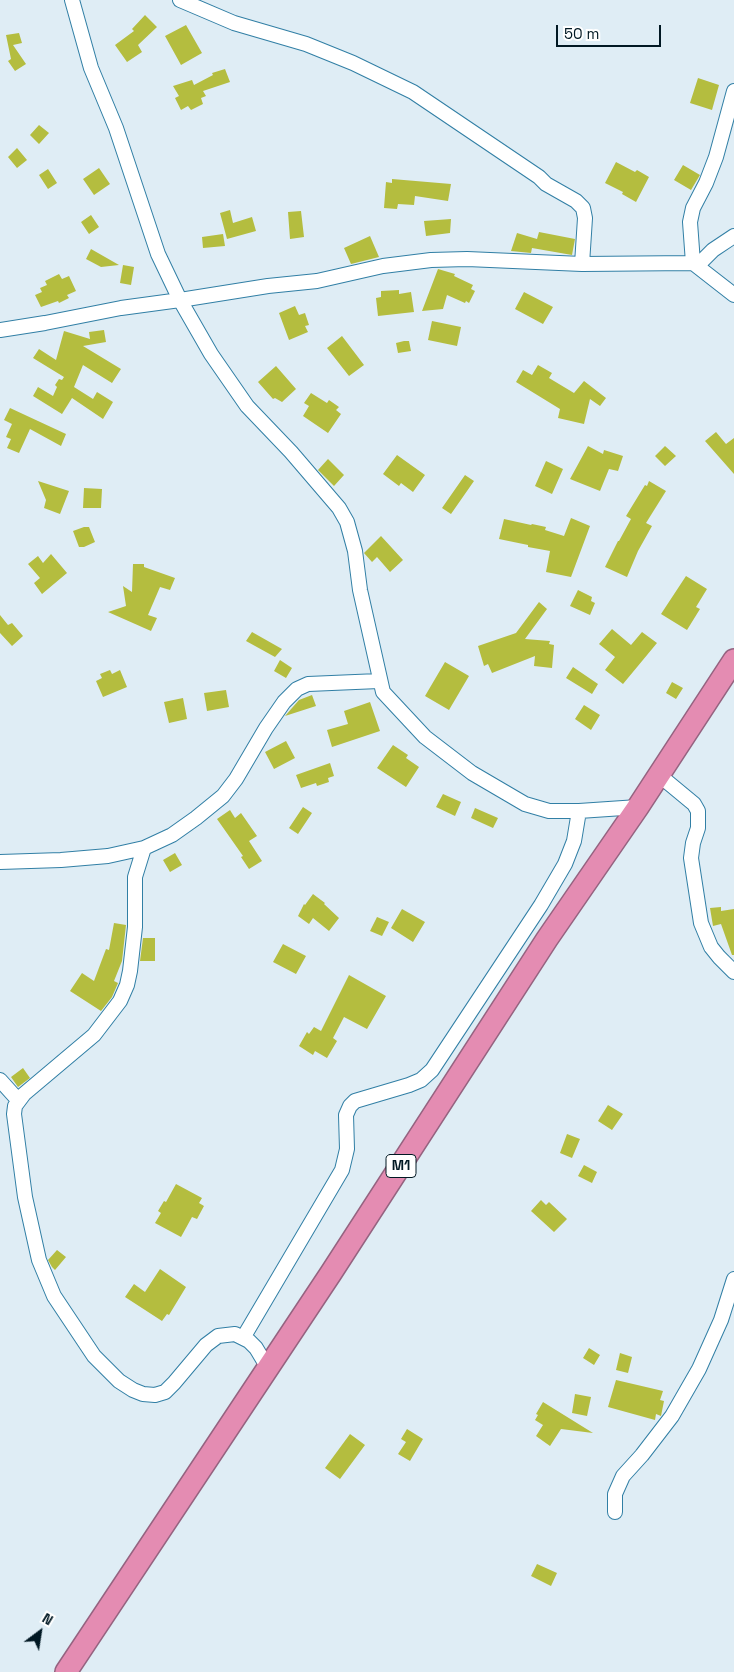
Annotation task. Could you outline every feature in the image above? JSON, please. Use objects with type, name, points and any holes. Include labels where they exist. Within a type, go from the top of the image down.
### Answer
[{"type":"highway","name":"M1","points":[[66,1672],[394,1177],[547,939],[638,807],[734,660]]},
{"type":"street","points":[[72,0],[91,68],[116,128],[158,254],[180,300],[211,354],[247,406],[291,452],[339,508],[347,522],[355,552],[360,590],[379,681],[383,692],[425,737],[472,773],[525,804],[549,811],[579,812],[638,807]]},
{"type":"street","points":[[180,0],[234,23],[306,44],[353,63],[413,92],[539,177],[546,184],[576,201],[583,208],[585,218],[582,264]]},
{"type":"street","points":[[695,265],[690,222],[693,208],[706,183],[716,156],[734,91]]},
{"type":"street","points":[[695,265],[734,236]]},
{"type":"street","points":[[0,330],[121,308],[268,286],[317,281],[383,266],[431,260],[467,259],[582,264],[695,265],[734,295]]},
{"type":"street","points":[[0,862],[108,856],[144,848],[172,835],[223,796],[236,779],[266,728],[284,702],[297,689],[308,684],[379,681]]},
{"type":"street","points":[[659,775],[694,804],[698,811],[698,828],[691,858],[701,923],[718,957],[734,972]]},
{"type":"street","points":[[243,1338],[342,1170],[347,1149],[346,1115],[350,1106],[355,1101],[421,1080],[432,1070],[541,905],[564,864],[574,841],[579,812]]},
{"type":"street","points":[[144,848],[135,877],[135,927],[130,971],[127,985],[120,1001],[94,1036],[18,1100],[15,1106],[14,1114],[26,1197],[38,1260],[54,1296],[94,1356],[119,1381],[133,1390],[143,1394],[155,1395],[165,1392],[206,1345],[218,1336],[235,1334],[243,1338],[256,1348],[268,1368]]},
{"type":"street","points":[[0,1080],[18,1100]]},
{"type":"street","points":[[615,1512],[615,1494],[623,1476],[672,1416],[699,1369],[722,1320],[734,1279]]},
{"type":"building","points":[[145,15],[157,27],[138,45],[142,52],[127,62],[115,45],[134,31],[132,29]]},
{"type":"building","points":[[186,25],[202,53],[181,65],[165,36]]},
{"type":"building","points":[[19,33],[22,43],[13,45],[26,64],[15,71],[8,61],[11,59],[6,35]]},
{"type":"building","points":[[225,69],[230,82],[203,91],[206,96],[201,98],[203,104],[191,110],[188,106],[181,110],[175,98],[179,96],[173,86],[192,80],[194,85],[213,75],[212,73]]},
{"type":"building","points":[[698,78],[719,85],[712,110],[690,103]]},
{"type":"building","points":[[39,125],[49,133],[39,144],[30,135]]},
{"type":"building","points":[[17,148],[27,160],[17,168],[8,157]]},
{"type":"building","points":[[616,162],[649,177],[636,202],[622,194],[623,192],[605,183]]},
{"type":"building","points":[[683,165],[700,175],[691,190],[674,180]]},
{"type":"building","points":[[99,168],[110,184],[94,195],[83,179]]},
{"type":"building","points":[[48,169],[57,183],[48,189],[39,175]]},
{"type":"building","points":[[392,179],[451,184],[448,201],[415,196],[414,205],[398,204],[397,209],[384,208],[386,182],[392,183]]},
{"type":"building","points":[[230,210],[233,223],[252,217],[256,231],[227,239],[220,213]]},
{"type":"building","points":[[301,211],[304,237],[290,239],[288,212]]},
{"type":"building","points":[[91,215],[99,227],[89,234],[81,222]]},
{"type":"building","points":[[451,219],[450,233],[426,236],[424,221]]},
{"type":"building","points":[[539,232],[575,239],[572,255],[532,248],[531,253],[511,251],[517,233],[537,239]]},
{"type":"building","points":[[223,234],[225,246],[203,248],[202,237]]},
{"type":"building","points":[[370,236],[379,257],[351,264],[344,248]]},
{"type":"building","points":[[91,249],[119,265],[101,267],[86,259]]},
{"type":"building","points":[[123,265],[134,267],[131,285],[120,283]]},
{"type":"building","points":[[438,269],[455,274],[454,276],[473,285],[471,289],[475,291],[469,303],[447,295],[443,309],[422,311]]},
{"type":"building","points":[[59,274],[62,279],[69,276],[76,291],[67,295],[69,298],[59,303],[58,301],[41,307],[35,295],[42,292],[40,288],[47,285],[45,281]]},
{"type":"building","points":[[399,290],[399,294],[411,292],[414,312],[378,316],[376,298],[381,297],[381,291]]},
{"type":"building","points":[[524,292],[553,307],[543,324],[515,309]]},
{"type":"building","points":[[295,306],[299,315],[305,313],[309,325],[305,326],[308,332],[289,340],[279,313]]},
{"type":"building","points":[[432,321],[461,327],[457,346],[428,340]]},
{"type":"building","points":[[104,330],[106,342],[83,346],[121,369],[112,383],[83,365],[74,387],[93,399],[97,392],[113,402],[103,419],[72,398],[62,414],[33,396],[38,387],[53,396],[57,387],[55,385],[59,379],[62,380],[64,377],[33,358],[39,349],[56,360],[64,331],[90,339],[89,332]]},
{"type":"building","points":[[342,336],[364,365],[349,376],[327,348]]},
{"type":"building","points":[[409,341],[411,351],[398,353],[396,343]]},
{"type":"building","points":[[538,365],[552,373],[549,378],[574,393],[584,381],[606,398],[600,406],[590,399],[584,424],[558,418],[560,409],[516,382],[523,370],[532,375]]},
{"type":"building","points":[[276,366],[296,389],[282,402],[275,398],[273,399],[258,382]]},
{"type":"building","points":[[311,393],[327,403],[329,400],[339,407],[336,410],[341,414],[328,433],[303,416],[309,406],[304,403]]},
{"type":"building","points":[[10,408],[66,434],[61,446],[30,429],[19,453],[7,448],[11,439],[6,437],[12,424],[4,420]]},
{"type":"building","points":[[716,432],[726,444],[734,438],[734,474],[705,441]]},
{"type":"building","points":[[588,446],[603,454],[604,450],[623,456],[618,471],[609,469],[600,491],[570,479]]},
{"type":"building","points":[[665,446],[676,456],[665,466],[655,456]]},
{"type":"building","points":[[397,455],[425,475],[413,492],[401,483],[399,486],[383,474]]},
{"type":"building","points":[[328,459],[344,475],[334,486],[318,470]]},
{"type":"building","points":[[546,461],[563,469],[552,494],[535,486]]},
{"type":"building","points":[[465,475],[474,481],[451,514],[442,508]]},
{"type":"building","points":[[38,481],[69,491],[60,514],[44,508],[46,500]]},
{"type":"building","points":[[649,481],[666,491],[646,523],[652,526],[638,551],[627,577],[605,567],[631,519],[626,516]]},
{"type":"building","points":[[84,488],[102,489],[101,508],[83,508]]},
{"type":"building","points":[[571,518],[590,526],[571,577],[546,572],[550,551],[499,539],[504,519],[546,527],[545,530],[564,536]]},
{"type":"building","points":[[89,527],[95,542],[79,547],[73,531]]},
{"type":"building","points":[[381,536],[403,560],[390,572],[377,557],[372,562],[364,553]]},
{"type":"building","points":[[51,554],[67,573],[42,594],[34,583],[40,578],[28,564],[38,556],[43,563]]},
{"type":"building","points":[[133,564],[144,564],[144,567],[175,578],[170,590],[160,587],[148,615],[157,618],[151,631],[108,612],[126,606],[123,586],[132,592]]},
{"type":"building","points":[[686,576],[707,589],[696,607],[700,609],[687,630],[661,614]]},
{"type":"building","points":[[578,590],[592,597],[591,601],[595,603],[590,615],[570,606]]},
{"type":"building","points":[[539,602],[547,609],[525,639],[550,641],[549,644],[554,645],[552,668],[534,666],[535,656],[492,673],[488,664],[484,666],[478,646],[516,633]]},
{"type":"building","points":[[0,615],[8,625],[12,623],[23,636],[12,646],[0,633]]},
{"type":"building","points":[[612,629],[631,645],[642,632],[657,643],[623,684],[605,670],[615,657],[599,644]]},
{"type":"building","points":[[252,632],[282,649],[275,657],[246,641]]},
{"type":"building","points":[[280,660],[292,668],[286,678],[274,671]]},
{"type":"building","points":[[445,662],[469,676],[449,710],[425,696]]},
{"type":"building","points":[[573,667],[598,684],[592,694],[566,678]]},
{"type":"building","points":[[110,670],[112,674],[120,670],[127,687],[103,697],[96,681],[102,678],[100,674]]},
{"type":"building","points":[[672,682],[683,688],[676,699],[666,693]]},
{"type":"building","points":[[226,690],[229,707],[207,711],[204,693]]},
{"type":"building","points":[[312,695],[316,706],[285,716],[299,700]]},
{"type":"building","points":[[183,698],[187,719],[169,723],[164,702]]},
{"type":"building","points":[[370,702],[380,731],[332,747],[327,730],[348,724],[344,711]]},
{"type":"building","points":[[584,705],[600,715],[591,730],[575,719]]},
{"type":"building","points":[[286,741],[295,758],[274,769],[265,752]]},
{"type":"building","points":[[393,745],[408,755],[406,758],[419,767],[406,787],[377,768]]},
{"type":"building","points":[[330,763],[334,776],[328,778],[329,782],[317,786],[316,783],[301,788],[296,775]]},
{"type":"building","points":[[443,794],[461,802],[455,816],[436,807]]},
{"type":"building","points":[[303,807],[312,813],[298,834],[289,828]]},
{"type":"building","points":[[475,808],[498,818],[493,828],[471,818]]},
{"type":"building","points":[[230,810],[235,818],[241,813],[257,836],[249,841],[262,861],[249,869],[241,857],[243,856],[217,819]]},
{"type":"building","points":[[175,853],[182,865],[170,872],[163,860]]},
{"type":"building","points":[[313,894],[325,903],[339,918],[329,931],[313,918],[309,924],[298,916],[304,904]]},
{"type":"building","points":[[721,907],[721,911],[734,909],[734,955],[732,955],[721,924],[713,926],[710,908]]},
{"type":"building","points":[[402,909],[425,922],[413,942],[391,928]]},
{"type":"building","points":[[377,917],[389,922],[382,936],[370,931]]},
{"type":"building","points":[[114,923],[126,925],[122,961],[114,981],[118,983],[112,997],[101,1011],[70,991],[82,973],[94,981],[106,949],[109,950]]},
{"type":"building","points":[[143,938],[155,938],[155,961],[140,961]]},
{"type":"building","points":[[283,944],[306,956],[296,974],[273,962]]},
{"type":"building","points":[[349,975],[386,996],[367,1029],[344,1017],[333,1038],[337,1041],[327,1058],[315,1051],[313,1055],[299,1046],[307,1032],[309,1034],[314,1027],[321,1031]]},
{"type":"building","points":[[23,1068],[30,1078],[18,1087],[11,1077]]},
{"type":"building","points":[[608,1105],[623,1114],[612,1130],[598,1121]]},
{"type":"building","points":[[567,1134],[580,1139],[572,1158],[560,1153]]},
{"type":"building","points":[[584,1165],[597,1172],[592,1183],[578,1176]]},
{"type":"building","points":[[176,1184],[202,1198],[199,1203],[204,1206],[197,1219],[192,1217],[181,1237],[155,1223],[161,1213],[158,1211],[164,1201],[166,1202]]},
{"type":"building","points":[[541,1200],[546,1205],[549,1202],[567,1219],[554,1232],[531,1211]]},
{"type":"building","points":[[57,1250],[66,1257],[55,1270],[48,1260]]},
{"type":"building","points":[[160,1269],[186,1287],[169,1315],[167,1314],[162,1321],[125,1297],[134,1284],[145,1292]]},
{"type":"building","points":[[589,1348],[600,1355],[594,1365],[583,1358]]},
{"type":"building","points":[[620,1353],[632,1357],[628,1373],[616,1370]]},
{"type":"building","points":[[616,1380],[663,1391],[660,1400],[664,1401],[661,1416],[656,1414],[655,1420],[608,1407]]},
{"type":"building","points":[[575,1394],[591,1397],[587,1416],[572,1413]]},
{"type":"building","points":[[543,1402],[593,1433],[561,1429],[550,1446],[536,1436],[543,1425],[535,1420],[538,1415],[536,1414]]},
{"type":"building","points":[[407,1429],[423,1439],[410,1461],[398,1454],[406,1442],[401,1439]]},
{"type":"building","points":[[350,1434],[365,1445],[340,1479],[325,1468]]},
{"type":"building","points":[[537,1564],[557,1573],[551,1586],[531,1576]]}]
